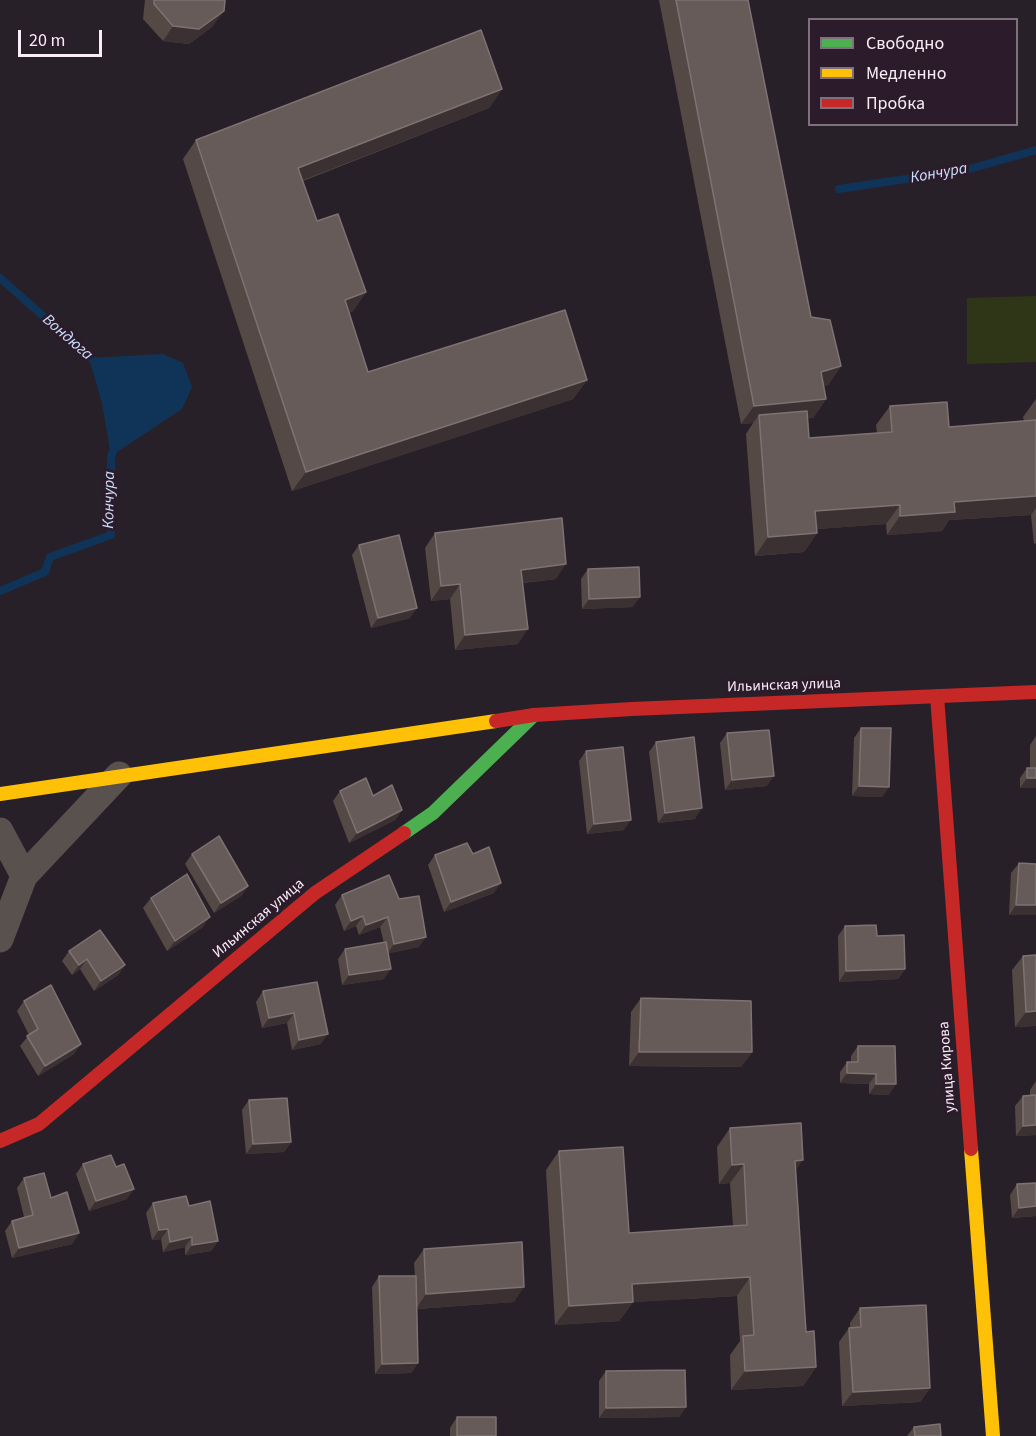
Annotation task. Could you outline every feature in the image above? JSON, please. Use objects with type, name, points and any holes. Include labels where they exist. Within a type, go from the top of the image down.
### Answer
[{"type":"street","name":"Ильинская улица","points":[[0,794],[534,715],[1036,692]]},
{"type":"street","name":"улица Кирова","points":[[937,696],[993,1436]]},
{"type":"street","name":"Ильинская улица","points":[[0,1142],[39,1124],[315,893],[433,813],[534,715]]},
{"type":"street","points":[[0,939],[24,876],[119,775]]},
{"type":"street","points":[[0,831],[24,876]]},
{"type":"green space","points":[[1036,296],[1036,362],[967,364],[967,298]]},
{"type":"water","points":[[163,354],[183,363],[192,387],[182,409],[111,456],[102,403],[89,358]]},
{"type":"building","points":[[154,0],[225,0],[224,11],[199,29],[173,26],[154,4]]},
{"type":"building","points":[[676,0],[748,0],[811,317],[830,320],[841,366],[821,372],[826,399],[754,406]]},
{"type":"building","points":[[481,30],[502,89],[298,168],[317,221],[338,214],[366,292],[345,300],[368,372],[565,310],[587,380],[306,472],[196,140]]},
{"type":"building","points":[[947,402],[949,427],[1036,420],[1036,496],[954,502],[955,512],[900,516],[900,505],[815,511],[817,533],[768,537],[759,415],[807,411],[809,438],[892,432],[890,406]]},
{"type":"building","points":[[562,518],[566,564],[521,570],[528,629],[465,635],[460,584],[441,586],[435,533]]},
{"type":"building","points":[[399,535],[417,608],[378,618],[359,545]]},
{"type":"building","points":[[639,567],[640,597],[589,599],[588,569]]},
{"type":"building","points":[[861,728],[891,728],[889,787],[859,786]]},
{"type":"building","points":[[769,730],[774,776],[732,780],[727,733]]},
{"type":"building","points":[[694,737],[702,808],[665,813],[656,742]]},
{"type":"building","points":[[623,747],[631,820],[594,824],[586,751]]},
{"type":"building","points":[[1027,768],[1036,768],[1036,778],[1027,778]]},
{"type":"building","points":[[366,778],[373,796],[392,785],[402,810],[357,833],[340,791]]},
{"type":"building","points":[[219,836],[248,886],[221,903],[192,854]]},
{"type":"building","points":[[467,843],[473,854],[489,847],[501,883],[451,902],[435,855]]},
{"type":"building","points":[[1019,863],[1036,864],[1036,905],[1016,905]]},
{"type":"building","points":[[187,874],[210,917],[175,941],[151,898]]},
{"type":"building","points":[[389,875],[399,899],[419,896],[426,937],[394,944],[388,917],[366,925],[363,916],[351,921],[342,895]]},
{"type":"building","points":[[876,925],[877,936],[904,935],[905,969],[846,971],[845,926]]},
{"type":"building","points":[[100,930],[125,965],[101,981],[87,959],[79,965],[69,951]]},
{"type":"building","points":[[386,942],[391,969],[349,975],[345,949]]},
{"type":"building","points":[[1036,955],[1036,1011],[1026,1012],[1023,956]]},
{"type":"building","points":[[317,982],[328,1034],[299,1040],[294,1013],[269,1018],[263,991]]},
{"type":"building","points":[[51,985],[81,1044],[45,1066],[27,1036],[38,1029],[24,1001]]},
{"type":"building","points":[[641,998],[751,1001],[752,1052],[639,1052]]},
{"type":"building","points":[[858,1046],[895,1046],[896,1084],[876,1084],[876,1074],[847,1073],[847,1062],[858,1062]]},
{"type":"building","points":[[1036,1095],[1036,1125],[1023,1126],[1023,1096]]},
{"type":"building","points":[[287,1098],[291,1142],[253,1144],[249,1100]]},
{"type":"building","points":[[801,1123],[803,1160],[795,1161],[806,1332],[814,1331],[816,1367],[745,1371],[743,1336],[754,1335],[750,1277],[632,1284],[633,1302],[569,1306],[559,1151],[623,1147],[629,1233],[747,1225],[744,1164],[732,1165],[730,1128]]},
{"type":"building","points":[[111,1155],[116,1167],[124,1164],[134,1189],[96,1201],[83,1164]]},
{"type":"building","points":[[44,1173],[51,1198],[67,1192],[79,1233],[19,1248],[12,1221],[33,1215],[24,1178]]},
{"type":"building","points":[[1036,1183],[1036,1206],[1019,1208],[1017,1184]]},
{"type":"building","points":[[186,1196],[189,1206],[210,1201],[218,1241],[192,1245],[192,1237],[170,1242],[168,1229],[159,1230],[153,1203]]},
{"type":"building","points":[[522,1242],[524,1287],[426,1294],[424,1249]]},
{"type":"building","points":[[379,1276],[416,1276],[418,1363],[382,1364]]},
{"type":"building","points":[[926,1305],[930,1388],[853,1392],[849,1328],[861,1327],[860,1308]]},
{"type":"building","points":[[685,1370],[686,1407],[606,1408],[606,1371]]},
{"type":"building","points":[[457,1417],[496,1417],[496,1436],[457,1436]]},
{"type":"building","points":[[940,1424],[941,1436],[915,1436],[914,1427]]},
{"type":"waterway","name":"Кончура","points":[[839,189],[966,170],[1036,150]]},
{"type":"waterway","name":"Вондюга","points":[[0,278],[96,363]]},
{"type":"waterway","name":"Кончура","points":[[0,591],[45,572],[50,557],[111,535],[111,456],[115,447]]},
{"type":"traffic: fast","points":[[404,833],[433,813],[534,715]]},
{"type":"traffic: slow","points":[[0,794],[496,721]]},
{"type":"traffic: slow","points":[[971,1149],[993,1436]]},
{"type":"traffic: jam","points":[[496,721],[534,715],[632,709],[1036,692]]},
{"type":"traffic: jam","points":[[937,696],[971,1149]]},
{"type":"traffic: jam","points":[[0,1141],[39,1124],[315,893],[404,833]]}]
